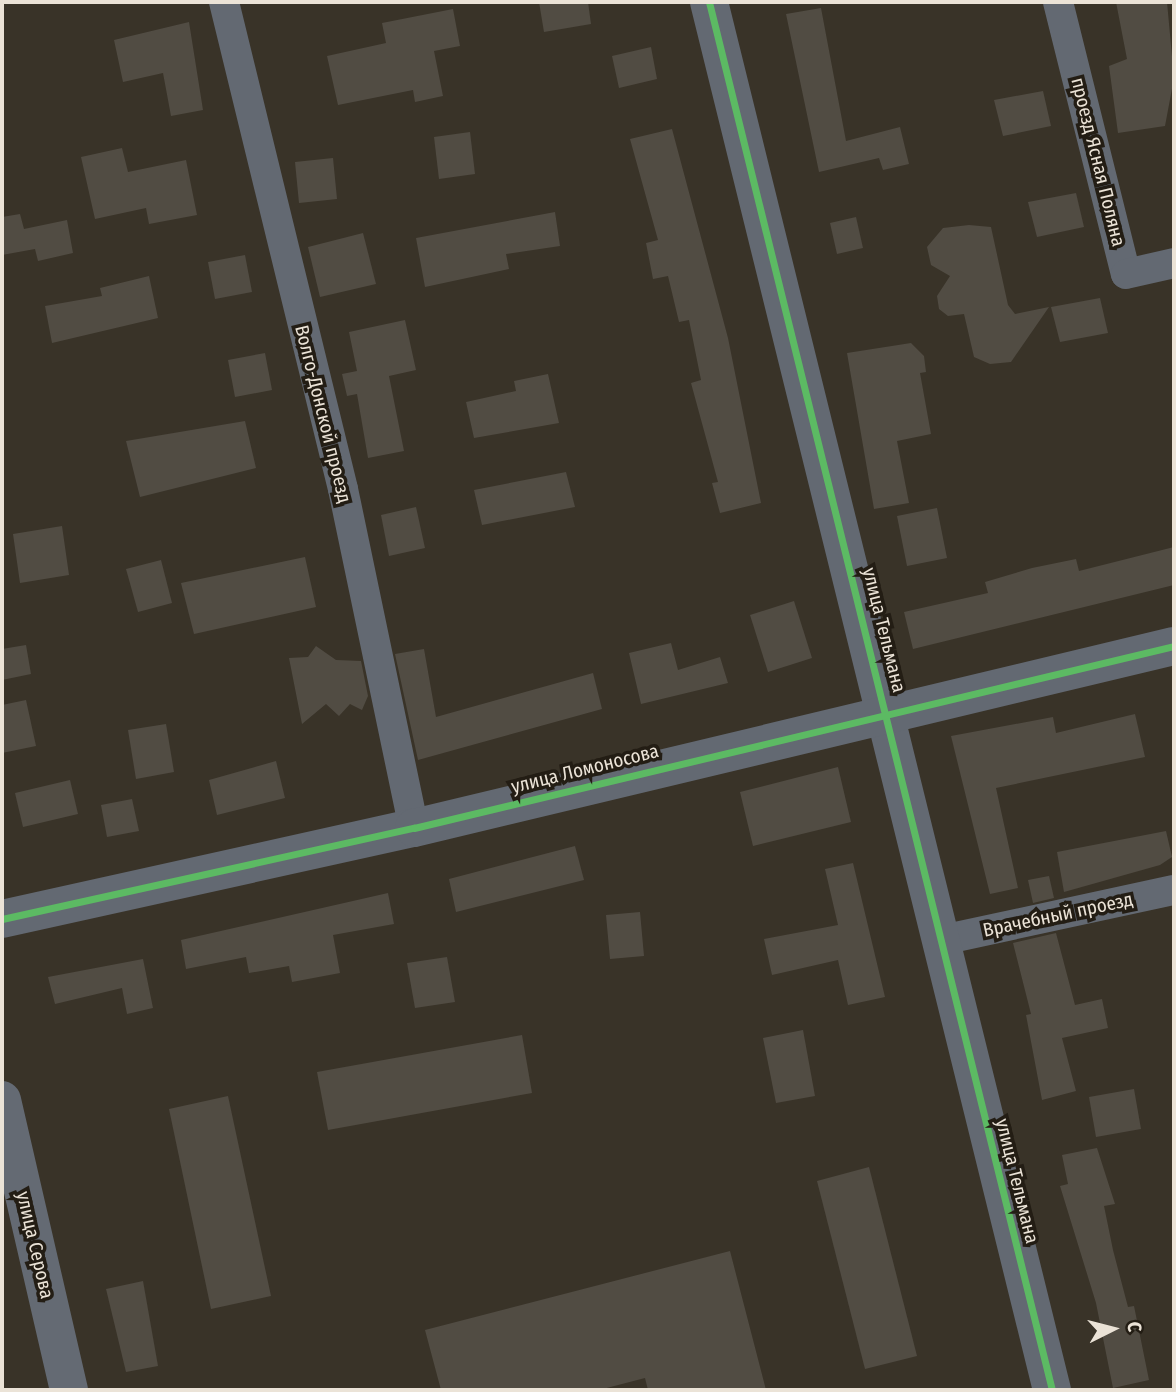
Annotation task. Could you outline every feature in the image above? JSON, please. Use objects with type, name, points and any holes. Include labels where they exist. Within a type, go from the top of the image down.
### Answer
[{"type":"main road","name":"улица Серова","points":[[2,1100],[13,1203],[69,1390]]},
{"type":"street","name":"Волго-Донской проезд","points":[[224,2],[343,489],[414,828]]},
{"type":"street","name":"улица Тельмана","points":[[709,2],[887,710],[1052,1390]]},
{"type":"street","name":"проезд Ясная Поляна","points":[[1058,2],[1126,274],[1174,263]]},
{"type":"street","name":"улица Ломоносова","points":[[2,919],[414,828],[887,710],[1174,646]]},
{"type":"street","name":"Врачебный проезд","points":[[942,940],[1174,890]]},
{"type":"building","points":[[539,2],[588,2],[591,24],[544,32]]},
{"type":"building","points":[[1116,2],[1167,2],[1174,78],[1165,126],[1118,133],[1109,66],[1127,59]]},
{"type":"building","points":[[821,8],[846,141],[900,127],[909,164],[883,170],[879,158],[819,172],[786,14]]},
{"type":"building","points":[[453,9],[460,46],[434,51],[443,96],[415,102],[413,90],[338,105],[327,56],[386,43],[382,23]]},
{"type":"building","points":[[189,22],[203,110],[171,116],[163,73],[123,82],[114,40]]},
{"type":"building","points":[[651,47],[657,79],[619,88],[612,56]]},
{"type":"building","points":[[1043,91],[1051,126],[1003,136],[994,100]]},
{"type":"building","points":[[672,129],[728,338],[761,503],[720,513],[712,483],[718,482],[691,383],[701,380],[689,320],[679,322],[668,276],[653,279],[646,243],[658,240],[630,139]]},
{"type":"building","points":[[470,132],[475,174],[439,179],[434,137]]},
{"type":"building","points":[[122,148],[128,172],[186,160],[197,215],[149,224],[146,208],[95,219],[81,157]]},
{"type":"building","points":[[333,158],[337,199],[299,203],[295,162]]},
{"type":"building","points":[[1076,193],[1084,227],[1037,237],[1028,202]]},
{"type":"building","points":[[555,212],[560,246],[506,254],[509,269],[425,287],[416,238]]},
{"type":"building","points":[[20,214],[24,229],[67,220],[73,253],[38,261],[35,249],[2,255],[2,217]]},
{"type":"building","points":[[856,217],[863,248],[837,254],[830,223]]},
{"type":"building","points":[[969,225],[991,227],[1008,305],[1015,314],[1049,307],[1011,362],[990,364],[974,357],[964,314],[948,316],[939,309],[937,296],[950,276],[931,265],[927,247],[943,228]]},
{"type":"building","points":[[363,233],[376,284],[320,297],[308,247]]},
{"type":"building","points":[[245,255],[252,292],[215,299],[208,262]]},
{"type":"building","points":[[149,276],[158,318],[52,343],[45,306],[102,296],[100,288]]},
{"type":"building","points":[[1100,298],[1108,333],[1060,342],[1051,307]]},
{"type":"building","points":[[405,320],[416,370],[389,376],[404,451],[368,458],[357,394],[347,396],[342,374],[357,371],[349,332]]},
{"type":"building","points":[[911,343],[924,356],[926,372],[920,373],[931,434],[897,441],[909,503],[874,509],[847,353]]},
{"type":"building","points":[[265,353],[272,390],[235,397],[228,360]]},
{"type":"building","points":[[548,374],[559,423],[474,438],[466,402],[516,391],[514,381]]},
{"type":"building","points":[[245,421],[256,468],[140,497],[126,441]]},
{"type":"building","points":[[566,472],[575,507],[482,525],[474,490]]},
{"type":"building","points":[[416,507],[425,548],[389,556],[381,515]]},
{"type":"building","points":[[937,508],[947,558],[907,566],[897,516]]},
{"type":"building","points":[[62,526],[69,575],[20,583],[13,534]]},
{"type":"building","points":[[1174,547],[1174,585],[913,649],[904,612],[988,593],[985,582],[1032,568],[1076,559],[1079,571]]},
{"type":"building","points":[[305,557],[316,607],[194,634],[181,583]]},
{"type":"building","points":[[161,560],[172,603],[138,612],[126,569]]},
{"type":"building","points":[[794,601],[812,658],[768,672],[750,615]]},
{"type":"building","points":[[671,643],[678,670],[720,657],[728,683],[641,704],[629,653]]},
{"type":"building","points":[[26,645],[31,674],[2,680],[2,649]]},
{"type":"building","points":[[316,646],[336,660],[361,661],[368,696],[362,710],[350,704],[339,716],[326,704],[302,724],[289,658],[308,657]]},
{"type":"building","points":[[424,649],[436,717],[593,673],[602,709],[418,760],[395,654]]},
{"type":"building","points":[[26,700],[36,746],[2,753],[2,705]]},
{"type":"building","points":[[1135,714],[1145,757],[996,788],[1018,888],[990,894],[951,736],[1053,717],[1056,733]]},
{"type":"building","points":[[166,724],[174,772],[136,779],[128,730]]},
{"type":"building","points":[[276,761],[285,798],[217,815],[209,780]]},
{"type":"building","points":[[838,767],[851,822],[753,846],[740,792]]},
{"type":"building","points":[[70,780],[78,814],[23,827],[15,793]]},
{"type":"building","points":[[132,799],[139,831],[107,837],[101,805]]},
{"type":"building","points":[[1166,831],[1172,857],[1160,865],[1064,892],[1057,852]]},
{"type":"building","points":[[575,846],[584,880],[456,912],[449,879]]},
{"type":"building","points":[[853,863],[885,997],[848,1005],[838,960],[772,975],[764,939],[838,925],[825,869]]},
{"type":"building","points":[[1049,876],[1054,898],[1033,903],[1028,880]]},
{"type":"building","points":[[388,893],[394,924],[333,935],[340,973],[292,982],[289,966],[249,973],[246,957],[186,969],[181,940]]},
{"type":"building","points":[[640,912],[644,956],[610,959],[606,915]]},
{"type":"building","points":[[1056,933],[1075,1005],[1102,999],[1108,1028],[1062,1038],[1076,1091],[1042,1100],[1026,1015],[1031,1014],[1013,943]]},
{"type":"building","points":[[447,957],[455,1002],[415,1008],[407,963]]},
{"type":"building","points":[[143,959],[153,1008],[127,1014],[122,988],[55,1004],[48,977]]},
{"type":"building","points":[[803,1030],[815,1096],[776,1103],[763,1038]]},
{"type":"building","points":[[522,1035],[532,1093],[328,1130],[317,1072]]},
{"type":"building","points":[[1134,1089],[1141,1129],[1096,1137],[1089,1097]]},
{"type":"building","points":[[228,1096],[271,1296],[211,1309],[169,1109]]},
{"type":"building","points":[[1097,1148],[1115,1204],[1104,1206],[1113,1250],[1128,1307],[1134,1306],[1149,1380],[1113,1388],[1096,1303],[1060,1186],[1068,1184],[1062,1155]]},
{"type":"building","points":[[869,1167],[917,1356],[865,1369],[817,1181]]},
{"type":"building","points":[[730,1251],[766,1390],[648,1390],[645,1378],[599,1390],[441,1390],[425,1330]]},
{"type":"building","points":[[143,1281],[158,1366],[126,1372],[106,1289]]},
{"type":"cycle path","points":[[709,2],[1052,1390]]},
{"type":"cycle path","points":[[2,919],[414,828],[1174,646]]}]
